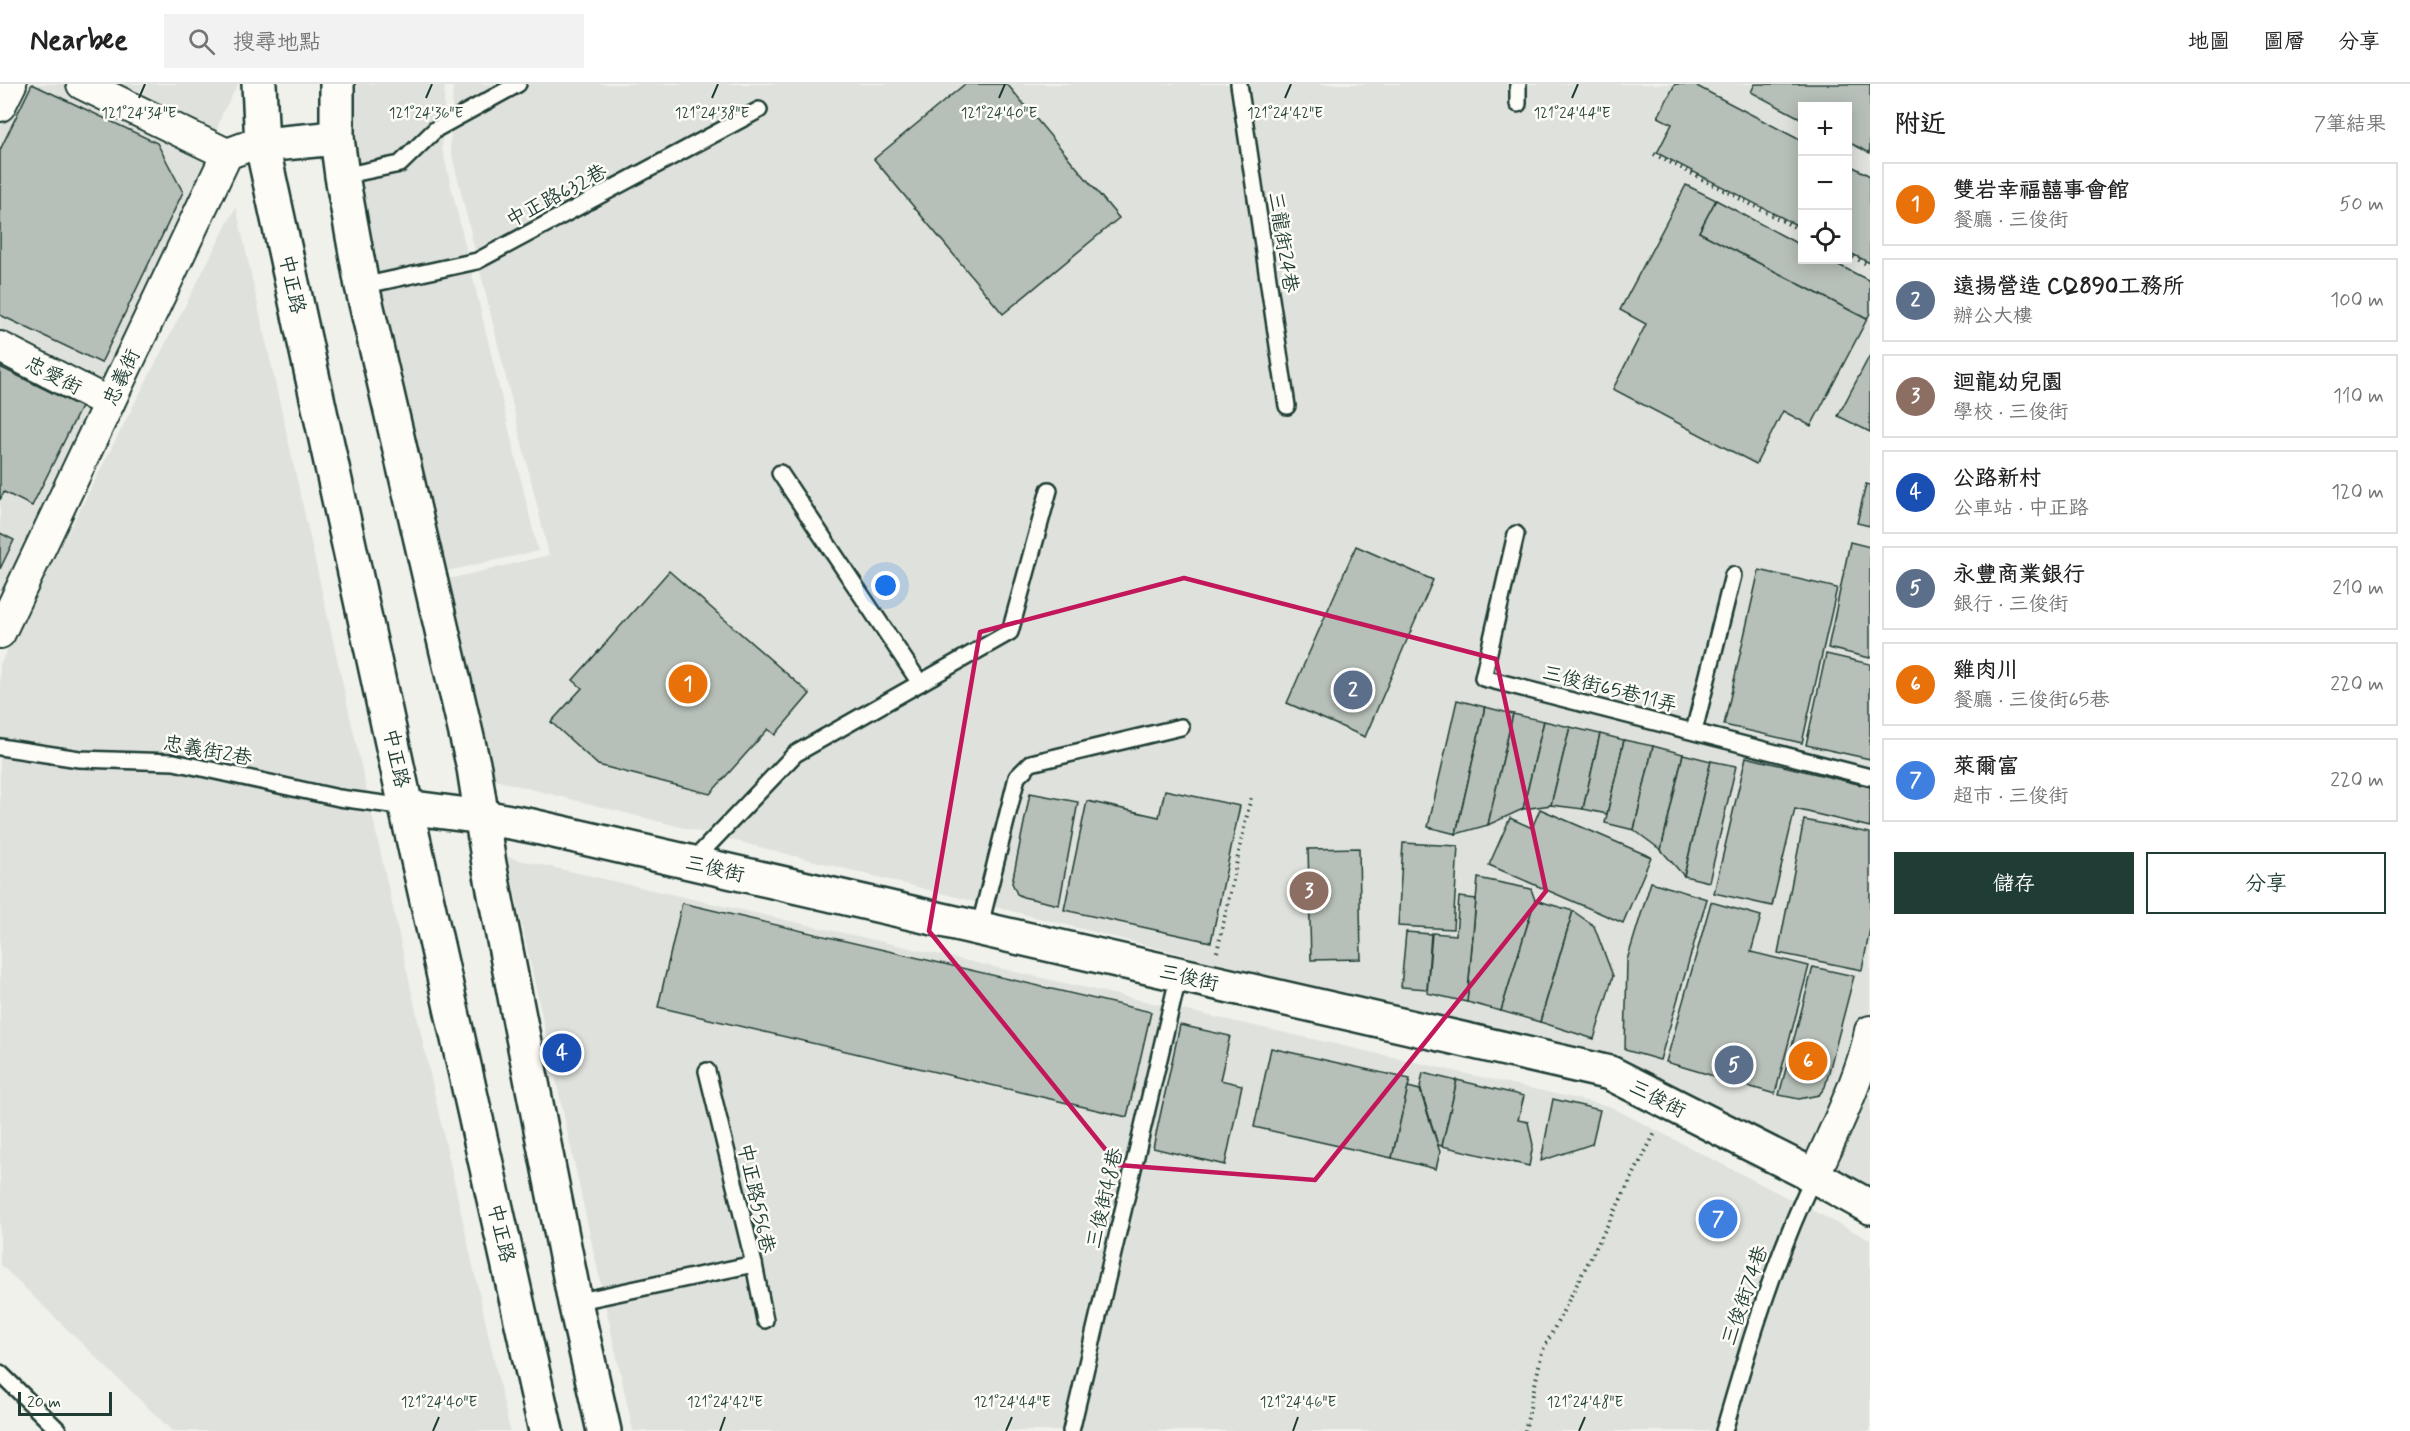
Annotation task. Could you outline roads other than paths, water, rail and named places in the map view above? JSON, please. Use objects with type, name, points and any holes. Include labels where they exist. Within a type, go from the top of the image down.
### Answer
[{"type":"main road","name":"中正路","points":[[258,84],[262,145],[406,807],[546,1431]]},
{"type":"main road","points":[[337,84],[337,138],[362,286],[474,768],[489,864],[575,1302],[604,1431]]},
{"type":"main road","points":[[262,145],[337,138]]},
{"type":"main road","name":"三俊街","points":[[406,807],[483,817],[691,863],[1610,1074],[1814,1176],[1870,1207]]},
{"type":"street","points":[[0,106],[11,84]]},
{"type":"street","points":[[82,84],[227,154],[246,147],[262,145]]},
{"type":"street","name":"忠義街","points":[[0,633],[227,154]]},
{"type":"street","name":"忠愛街","points":[[0,347],[109,403]]},
{"type":"street","points":[[1814,1176],[1868,1046],[1870,1031]]},
{"type":"lane","points":[[342,176],[400,164],[436,129],[518,84]]},
{"type":"lane","name":"三龍街24巷","points":[[1239,84],[1287,406]]},
{"type":"lane","points":[[1518,84],[1518,104]]},
{"type":"lane","name":"中正路632巷","points":[[362,286],[477,261],[759,110]]},
{"type":"lane","points":[[780,473],[920,683]]},
{"type":"lane","points":[[691,863],[795,754],[1010,632],[1049,490]]},
{"type":"lane","name":"三俊街65巷11弄","points":[[1516,534],[1483,678],[1870,777]]},
{"type":"lane","points":[[1694,731],[1733,575]]},
{"type":"lane","points":[[979,929],[1017,777],[1031,763],[1181,727]]},
{"type":"lane","name":"忠義街2巷","points":[[0,747],[79,759],[174,762],[339,798],[406,807]]},
{"type":"lane","name":"三俊街48巷","points":[[1071,1431],[1179,974]]},
{"type":"lane","name":"中正路556巷","points":[[575,1302],[754,1264],[707,1071]]},
{"type":"lane","name":"三俊街74巷","points":[[1724,1431],[1747,1351],[1785,1240],[1814,1176]]},
{"type":"lane","points":[[754,1264],[765,1320]]},
{"type":"lane","points":[[0,1373],[58,1430]]},
{"type":"place","name":"雙岩幸福囍事會館","points":[[688,684]]},
{"type":"place","name":"遠揚營造 CQ890工務所","points":[[1353,690]]},
{"type":"place","name":"迴龍幼兒園","points":[[1309,891]]},
{"type":"place","name":"公路新村","points":[[562,1053]]},
{"type":"place","name":"雞肉川","points":[[1808,1061]]},
{"type":"place","name":"永豐商業銀行","points":[[1734,1065]]},
{"type":"place","name":"萊爾富","points":[[1718,1219]]}]
